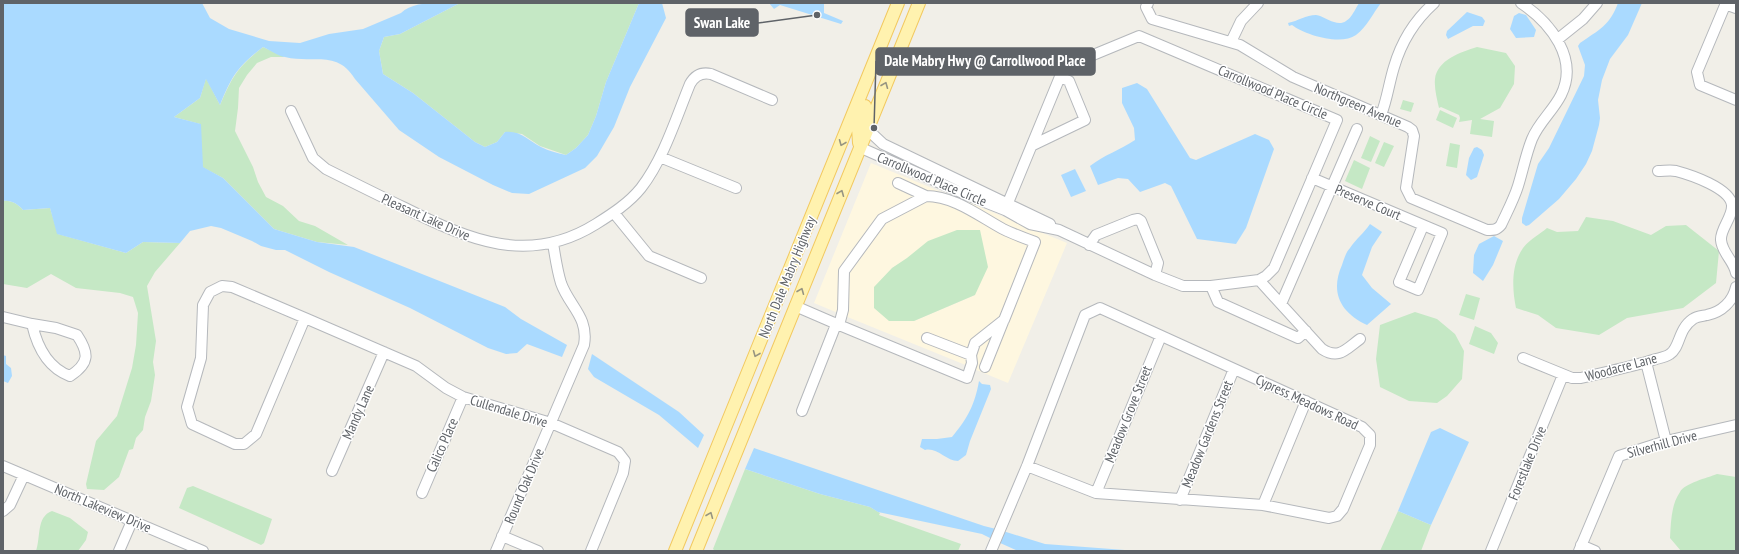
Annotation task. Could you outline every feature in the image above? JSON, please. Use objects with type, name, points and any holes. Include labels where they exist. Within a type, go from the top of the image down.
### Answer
[{"type":"main road","name":"North Dale Mabry Highway","points":[[675,551],[898,3]]},
{"type":"main road","points":[[859,147],[858,127],[861,117],[906,3]]},
{"type":"main road","name":"North Dale Mabry Highway","points":[[696,551],[859,147],[919,3]]},
{"type":"main road","points":[[684,551],[729,440],[732,412]]},
{"type":"street","name":"Northgreen Avenue","points":[[1148,3],[1146,7],[1152,19],[1231,42],[1254,52],[1292,77],[1408,127],[1412,130],[1414,136],[1406,188],[1411,198],[1487,230],[1498,229],[1518,187],[1532,138],[1556,102],[1566,81],[1565,56],[1558,39],[1537,15],[1521,3]]},
{"type":"street","points":[[1231,42],[1241,21],[1258,3]]},
{"type":"street","points":[[1381,115],[1394,67],[1407,36],[1422,15],[1434,3]]},
{"type":"street","points":[[1558,39],[1583,19],[1597,3]]},
{"type":"street","points":[[1736,8],[1726,4],[1697,72],[1700,84],[1736,100]]},
{"type":"street","name":"Carrollwood Place Circle","points":[[859,147],[917,173],[968,190],[1006,207],[1030,224],[1059,230],[1155,275],[1183,286],[1210,286],[1259,280],[1266,276],[1274,268],[1337,120],[1139,36],[1064,66],[1033,145],[1006,207]]},
{"type":"street","name":"Pleasant Lake Drive","points":[[291,111],[313,158],[326,169],[440,226],[469,237],[499,244],[517,246],[552,243],[584,232],[614,213],[641,188],[660,157],[690,84],[698,75],[705,73],[711,74],[772,100]]},
{"type":"street","points":[[1033,145],[1085,120],[1069,81],[1060,77]]},
{"type":"street","points":[[867,129],[883,144],[921,163],[968,190],[962,206]]},
{"type":"street","points":[[1281,304],[1357,129]]},
{"type":"street","points":[[660,157],[736,188]]},
{"type":"street","points":[[917,173],[921,163]]},
{"type":"street","points":[[1658,171],[1675,171],[1701,180],[1722,190],[1730,198],[1732,206],[1720,238],[1721,248],[1735,268],[1736,273]]},
{"type":"street","name":"Preserve Court","points":[[1312,178],[1442,233],[1418,290],[1399,282],[1423,226]]},
{"type":"street","points":[[898,183],[926,196],[937,196],[962,206],[1005,230],[1035,242],[985,367]]},
{"type":"street","points":[[802,411],[835,326],[839,325],[843,310],[844,271],[882,219],[926,196]]},
{"type":"street","points":[[1006,207],[1047,222],[1059,230]]},
{"type":"street","points":[[614,213],[649,256],[701,278]]},
{"type":"street","points":[[1089,245],[1096,235],[1138,219],[1141,221],[1158,263],[1155,275]]},
{"type":"street","name":"Round Oak Drive","points":[[496,551],[584,345],[585,335],[582,321],[561,283],[552,243]]},
{"type":"street","points":[[1259,280],[1322,349],[1330,354],[1340,354],[1360,339]]},
{"type":"street","name":"Cullendale Drive","points":[[305,318],[256,434],[244,444],[235,444],[192,424],[187,407],[201,358],[203,305],[210,292],[222,286],[232,288],[305,318],[416,366],[446,388],[463,397],[551,424],[618,452],[625,461],[623,473],[591,551]]},
{"type":"street","points":[[1210,286],[1218,302],[1298,338],[1306,331]]},
{"type":"street","name":"Woodacre Lane","points":[[1523,358],[1563,375],[1572,378],[1581,378],[1646,362],[1670,354],[1676,348],[1680,335],[1686,324],[1694,317],[1709,315],[1721,310],[1729,302],[1736,287]]},
{"type":"street","points":[[795,306],[966,378],[972,363],[971,355],[975,343],[1004,320]]},
{"type":"street","name":"Cypress Meadows Road","points":[[991,551],[1027,466],[1085,315],[1100,308],[1362,427],[1370,435],[1370,446],[1343,509],[1337,516],[1329,518],[1263,505],[1096,493],[1027,466]]},
{"type":"street","points":[[3,317],[56,328],[76,334],[86,350],[85,360],[78,371],[70,376],[64,374],[53,365],[39,347],[32,324]]},
{"type":"street","name":"Meadow Grove Street","points":[[1096,493],[1161,336]]},
{"type":"street","points":[[927,338],[971,355]]},
{"type":"street","name":"Mandy Lane","points":[[332,471],[384,352]]},
{"type":"street","points":[[1646,362],[1666,441]]},
{"type":"street","name":"Meadow Gardens Street","points":[[1180,500],[1234,369]]},
{"type":"street","name":"Forestlake Drive","points":[[1491,551],[1563,375]]},
{"type":"street","name":"Calico Place","points":[[422,493],[463,397]]},
{"type":"street","points":[[1263,505],[1306,401]]},
{"type":"street","name":"Silverhill Drive","points":[[1580,548],[1619,456],[1666,441],[1736,425]]},
{"type":"street","name":"North Lakeview Drive","points":[[3,466],[203,551]]},
{"type":"street","points":[[3,511],[10,505],[24,475]]},
{"type":"street","points":[[119,551],[132,521]]},
{"type":"street","points":[[502,536],[538,551]]},
{"type":"street","points":[[1580,548],[1595,551]]},
{"type":"shaded area","points":[[871,163],[961,201],[938,192],[927,192],[896,179],[894,186],[918,196],[880,216],[842,269],[838,313],[814,303]]},
{"type":"shaded area","points":[[927,199],[936,199],[961,209],[1030,244],[1001,318],[968,358],[968,366],[845,316],[848,272],[884,222]],"holes":[[[957,230],[980,230],[975,295],[914,321],[892,268]]]},
{"type":"shaded area","points":[[968,202],[1067,243],[1008,383],[974,369],[974,355],[978,346],[996,331],[980,369],[987,372],[1038,243],[967,204]]},
{"type":"green space","points":[[460,3],[639,3],[606,82],[596,116],[588,135],[576,148],[566,155],[540,146],[522,134],[505,132],[497,142],[485,147],[475,142],[413,93],[383,74],[379,51],[384,37],[400,34]]},
{"type":"green space","points":[[263,47],[285,57],[271,57],[257,63],[247,75],[239,88],[235,131],[266,197],[283,206],[299,221],[315,226],[348,245],[317,242],[274,229],[223,178],[202,167],[200,124],[174,117],[200,98],[206,78],[220,105],[237,72]]},
{"type":"green space","points":[[1477,47],[1506,53],[1515,66],[1514,84],[1500,108],[1480,119],[1494,121],[1492,137],[1470,134],[1472,120],[1459,122],[1459,115],[1441,107],[1439,108],[1436,94],[1435,79],[1440,67],[1457,54]]},
{"type":"green space","points":[[1403,100],[1414,103],[1411,112],[1400,109]]},
{"type":"green space","points":[[1440,110],[1457,118],[1453,128],[1436,120]]},
{"type":"green space","points":[[1370,136],[1380,141],[1371,162],[1361,158]]},
{"type":"green space","points":[[1384,142],[1394,146],[1384,167],[1375,163]]},
{"type":"green space","points":[[1450,143],[1460,145],[1457,168],[1446,166]]},
{"type":"green space","points":[[1354,160],[1370,168],[1362,189],[1345,181]]},
{"type":"green space","points":[[3,201],[14,203],[23,210],[50,208],[58,234],[126,253],[143,242],[180,243],[155,272],[147,286],[156,341],[153,362],[155,375],[151,401],[145,417],[143,430],[136,438],[133,449],[129,450],[119,477],[104,490],[87,489],[86,484],[96,441],[117,416],[132,368],[136,345],[138,313],[133,297],[120,293],[76,288],[51,274],[27,288],[3,284]]},
{"type":"green space","points":[[1586,217],[1613,221],[1651,235],[1666,226],[1686,225],[1719,251],[1716,283],[1683,308],[1627,318],[1599,335],[1556,328],[1538,315],[1516,308],[1513,285],[1514,269],[1519,255],[1525,245],[1547,228],[1557,232],[1578,231]]},
{"type":"green space","points":[[957,230],[980,230],[988,267],[975,295],[914,321],[889,321],[874,308],[874,287],[892,268],[928,241]]},
{"type":"green space","points":[[1466,294],[1480,298],[1474,320],[1459,315]]},
{"type":"green space","points":[[1415,312],[1437,319],[1455,334],[1464,351],[1462,379],[1447,396],[1437,403],[1409,401],[1380,387],[1376,359],[1380,325]]},
{"type":"green space","points":[[1475,326],[1491,333],[1498,343],[1494,354],[1469,344]]},
{"type":"green space","points":[[745,469],[820,494],[870,507],[880,513],[879,515],[961,544],[958,551],[715,551],[713,549]]},
{"type":"green space","points":[[1717,474],[1736,477],[1736,551],[1681,551],[1670,538],[1672,514],[1677,497],[1686,486]]},
{"type":"green space","points":[[193,486],[272,519],[264,543],[261,545],[179,508],[187,488]]},
{"type":"green space","points":[[52,511],[70,518],[88,532],[86,540],[78,551],[36,551],[43,518]]},
{"type":"green space","points":[[1398,511],[1431,525],[1421,551],[1380,551]]},
{"type":"water","points":[[3,3],[202,3],[210,18],[229,29],[269,41],[300,43],[329,34],[363,29],[420,4],[460,3],[400,34],[384,37],[379,51],[383,74],[413,93],[475,142],[485,147],[497,142],[505,132],[510,132],[520,134],[537,145],[553,152],[566,155],[576,148],[588,135],[596,116],[606,82],[639,3],[662,3],[666,18],[630,87],[614,127],[597,156],[585,168],[529,194],[512,193],[493,185],[439,157],[399,130],[348,70],[340,64],[324,59],[295,59],[282,56],[263,47],[241,66],[232,79],[220,105],[206,79],[200,98],[174,117],[201,124],[203,167],[223,178],[274,229],[317,242],[354,247],[505,307],[521,319],[567,345],[562,357],[527,344],[517,353],[506,354],[488,348],[410,308],[329,272],[285,250],[276,250],[261,246],[221,228],[211,226],[190,231],[180,243],[143,242],[126,253],[57,234],[50,208],[23,210],[14,203],[3,201]]},
{"type":"water","points":[[769,3],[824,3],[824,13],[843,21],[841,24],[780,5],[774,9]]},
{"type":"water","points":[[1359,3],[1381,3],[1363,28],[1356,35],[1349,38],[1323,38],[1305,32],[1292,25],[1289,26],[1288,23],[1316,15],[1334,22],[1343,23],[1350,18]]},
{"type":"water","points":[[1618,3],[1642,3],[1628,35],[1610,59],[1602,80],[1598,100],[1600,118],[1592,151],[1586,164],[1576,179],[1559,199],[1526,226],[1522,223],[1522,218],[1538,164],[1549,148],[1584,76],[1585,65],[1578,46],[1607,22],[1615,11]]},
{"type":"water","points":[[1467,12],[1482,17],[1485,21],[1483,26],[1473,26],[1448,39],[1446,35],[1447,31]]},
{"type":"water","points":[[1519,13],[1526,15],[1536,30],[1534,37],[1516,38],[1510,29],[1514,16]]},
{"type":"water","points":[[1137,83],[1147,89],[1190,158],[1196,160],[1255,134],[1269,140],[1274,149],[1246,228],[1236,244],[1197,239],[1171,186],[1165,183],[1140,192],[1128,179],[1118,178],[1098,185],[1090,166],[1135,140],[1134,128],[1122,103],[1122,88]]},
{"type":"water","points":[[1477,147],[1482,150],[1484,155],[1477,177],[1471,180],[1466,175],[1469,158],[1474,148]]},
{"type":"water","points":[[1075,169],[1086,191],[1071,197],[1061,175]]},
{"type":"water","points":[[1370,224],[1382,232],[1372,247],[1362,275],[1372,288],[1391,304],[1367,325],[1350,314],[1344,307],[1340,300],[1337,284],[1347,252]]},
{"type":"water","points":[[1494,236],[1503,241],[1493,265],[1483,281],[1473,273],[1474,255],[1479,244]]},
{"type":"water","points":[[592,354],[679,412],[704,435],[698,448],[659,415],[594,377],[588,369]]},
{"type":"water","points":[[3,355],[6,356],[6,364],[11,368],[12,376],[8,383],[3,381]]},
{"type":"water","points":[[979,381],[982,384],[990,385],[991,389],[970,441],[966,455],[958,461],[949,459],[934,450],[925,450],[920,447],[922,439],[952,437],[970,410]]},
{"type":"water","points":[[1440,428],[1469,442],[1431,525],[1398,511],[1431,432]]},
{"type":"water","points":[[754,448],[996,529],[992,539],[982,534],[878,512],[870,507],[820,494],[745,469]]},
{"type":"water","points":[[1003,531],[1045,544],[1138,551],[1018,551],[998,542]]},
{"type":"place","name":"Swan Lake","points":[[817,15]]},
{"type":"place","name":"Dale Mabry Hwy @ Carrollwood Place","points":[[874,128]]}]
